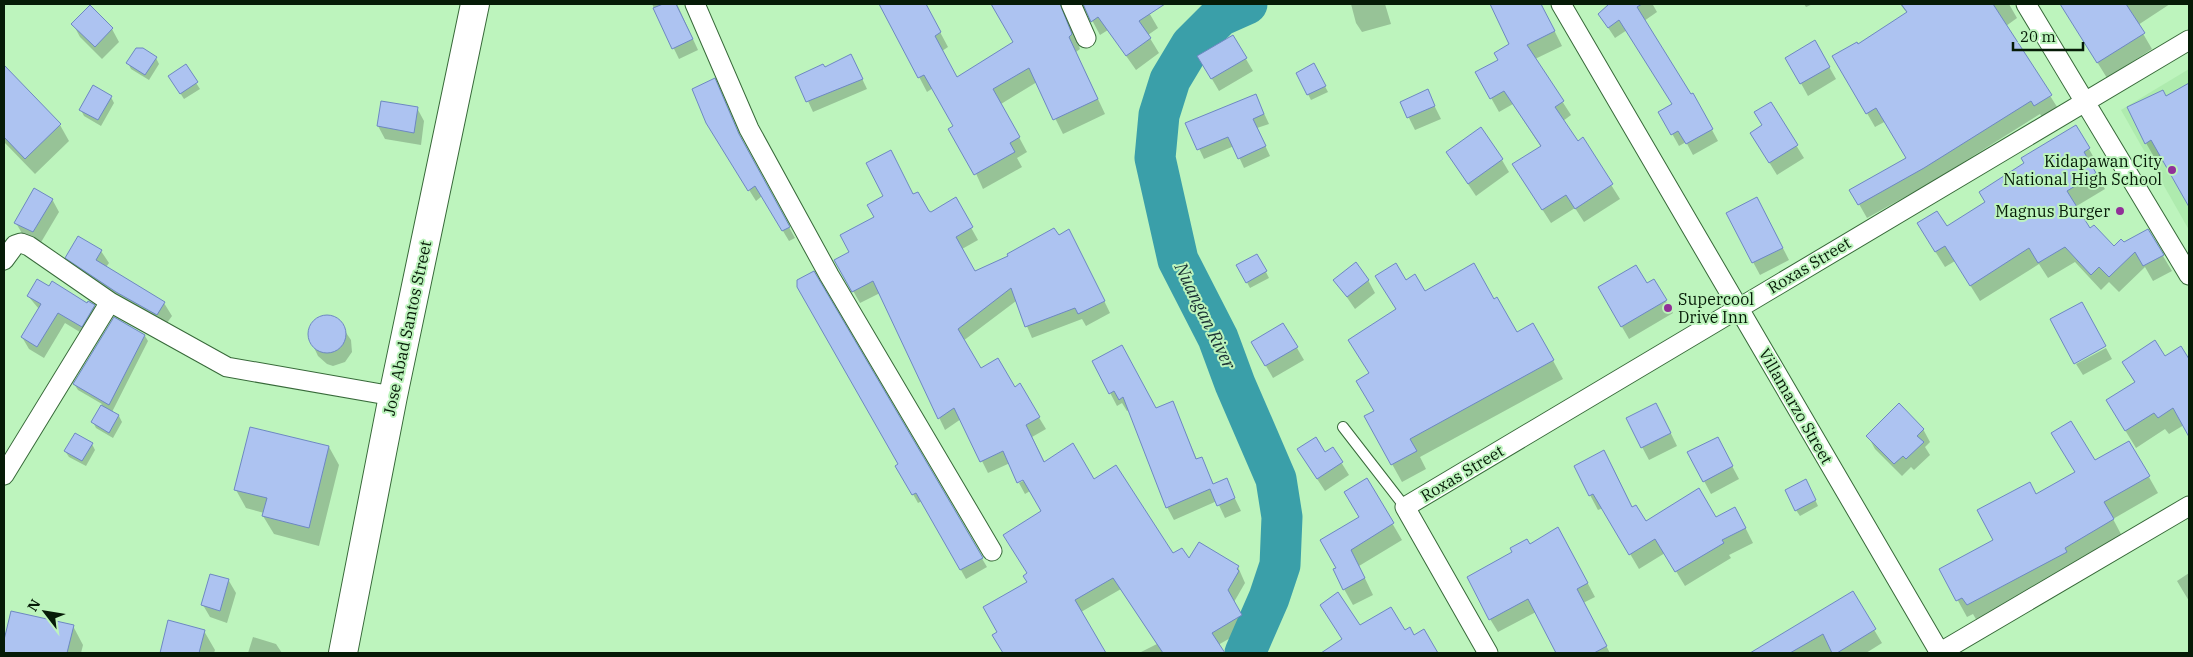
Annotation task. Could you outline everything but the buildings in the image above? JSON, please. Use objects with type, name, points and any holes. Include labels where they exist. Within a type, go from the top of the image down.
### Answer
[{"type":"main road","name":"Jose Abad Santos Street","points":[[343,653],[393,396],[475,4]]},
{"type":"street","points":[[695,4],[749,129],[834,283],[992,551]]},
{"type":"street","points":[[1071,4],[1086,38]]},
{"type":"street","name":"Villamarzo Street","points":[[1561,4],[1939,653]]},
{"type":"street","points":[[2026,4],[2189,275]]},
{"type":"street","name":"Roxas Street","points":[[1405,507],[2189,40]]},
{"type":"street","points":[[4,260],[15,245],[21,243],[110,302],[227,367],[393,396]]},
{"type":"street","points":[[4,475],[110,302]]},
{"type":"street","points":[[1939,653],[2189,506]]},
{"type":"street","points":[[1405,507],[1488,653]]},
{"type":"lane","points":[[1343,427],[1405,507]]},
{"type":"shaded area","name":"Kidapawan City National High School","points":[[2189,69],[2189,230],[2121,110]]},
{"type":"waterway","name":"Nuangan River","points":[[1245,653],[1269,598],[1280,565],[1282,517],[1276,479],[1235,384],[1218,338],[1178,260],[1155,158],[1159,115],[1170,80],[1191,45],[1220,16],[1247,4]]},
{"type":"place","name":"Kidapawan City National High School","points":[[2172,170]]},
{"type":"place","name":"Magnus Burger","points":[[2120,211]]},
{"type":"place","name":"Supercool Drive Inn","points":[[1668,308]]}]
